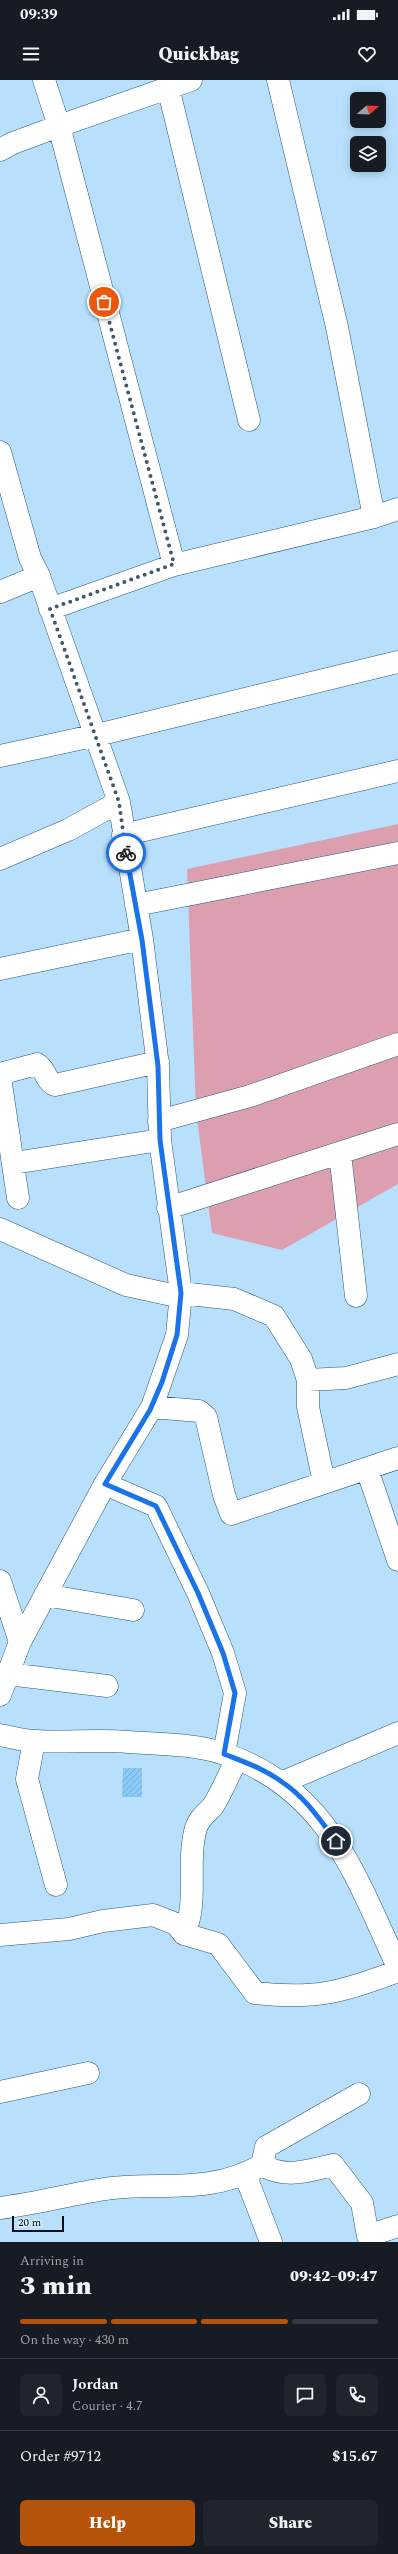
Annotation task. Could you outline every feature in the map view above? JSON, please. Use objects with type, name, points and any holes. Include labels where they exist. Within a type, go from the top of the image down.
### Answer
[{"type":"street","points":[[44,80],[59,126],[174,564]]},
{"type":"street","points":[[0,150],[12,143],[160,86],[191,80]]},
{"type":"street","points":[[278,80],[337,327],[374,517]]},
{"type":"street","points":[[160,86],[248,420]]},
{"type":"street","points":[[0,452],[30,558],[39,576],[97,735],[119,802],[123,835],[142,940],[158,1062],[160,1130],[168,1208],[181,1295],[177,1335],[152,1407],[105,1484],[20,1642],[0,1695]]},
{"type":"street","points":[[50,609],[174,564],[374,517],[398,509]]},
{"type":"street","points":[[0,592],[39,576]]},
{"type":"street","points":[[0,756],[97,735],[398,662]]},
{"type":"street","points":[[123,835],[398,771]]},
{"type":"street","points":[[0,860],[68,830],[119,802]]},
{"type":"street","points":[[136,905],[398,853]]},
{"type":"street","points":[[0,970],[142,940]]},
{"type":"street","points":[[14,1163],[160,1130],[250,1096],[398,1044]]},
{"type":"street","points":[[18,1198],[0,1076],[37,1064],[42,1067],[49,1083],[55,1085],[158,1062]]},
{"type":"street","points":[[168,1208],[398,1134]]},
{"type":"street","points":[[340,1152],[356,1296]]},
{"type":"street","points":[[0,1228],[126,1285],[181,1295],[234,1299],[274,1316],[301,1359],[308,1380],[308,1407],[324,1482]]},
{"type":"street","points":[[308,1380],[346,1378],[398,1364]]},
{"type":"street","points":[[152,1407],[199,1411],[206,1417],[224,1495],[232,1514],[398,1458]]},
{"type":"street","points":[[367,1469],[398,1560]]},
{"type":"street","points":[[105,1484],[156,1506],[198,1593],[223,1653],[235,1693],[230,1756],[212,1806],[204,1813],[196,1827],[191,1878],[193,1903],[190,1919],[184,1934]]},
{"type":"street","points":[[0,1581],[20,1642]]},
{"type":"street","points":[[45,1595],[132,1610]]},
{"type":"street","points":[[8,1674],[107,1686]]},
{"type":"street","points":[[283,1782],[398,1733]]},
{"type":"street","points":[[0,1735],[34,1742],[127,1742],[179,1746],[230,1756],[283,1782],[314,1812],[336,1841],[357,1878],[398,1967]]},
{"type":"street","points":[[34,1742],[27,1779],[56,1885]]},
{"type":"street","points":[[0,1935],[69,1928],[103,1921],[153,1915],[176,1924],[184,1934],[218,1944],[255,1993],[284,1996],[340,1992],[398,1971]]},
{"type":"street","points":[[0,2092],[88,2073]]},
{"type":"street","points":[[271,2242],[253,2170],[266,2148],[359,2094]]},
{"type":"street","points":[[0,2208],[105,2189],[207,2185],[253,2170],[291,2174],[333,2165],[362,2203],[368,2236],[398,2226]]},
{"type":"shaded area","points":[[398,824],[398,1184],[282,1250],[212,1233],[196,1111],[187,869]]},
{"type":"building","points":[[123,1768],[142,1768],[142,1797],[122,1797]]},
{"type":"way so far","points":[[104,302],[174,564],[50,609],[97,735],[119,802],[126,853]]},
{"type":"route","points":[[126,853],[142,940],[158,1066],[160,1140],[168,1208],[181,1293],[177,1335],[162,1382],[150,1410],[105,1484],[156,1506],[198,1593],[223,1653],[235,1693],[224,1754],[253,1765],[283,1782],[314,1812],[336,1841]]}]
